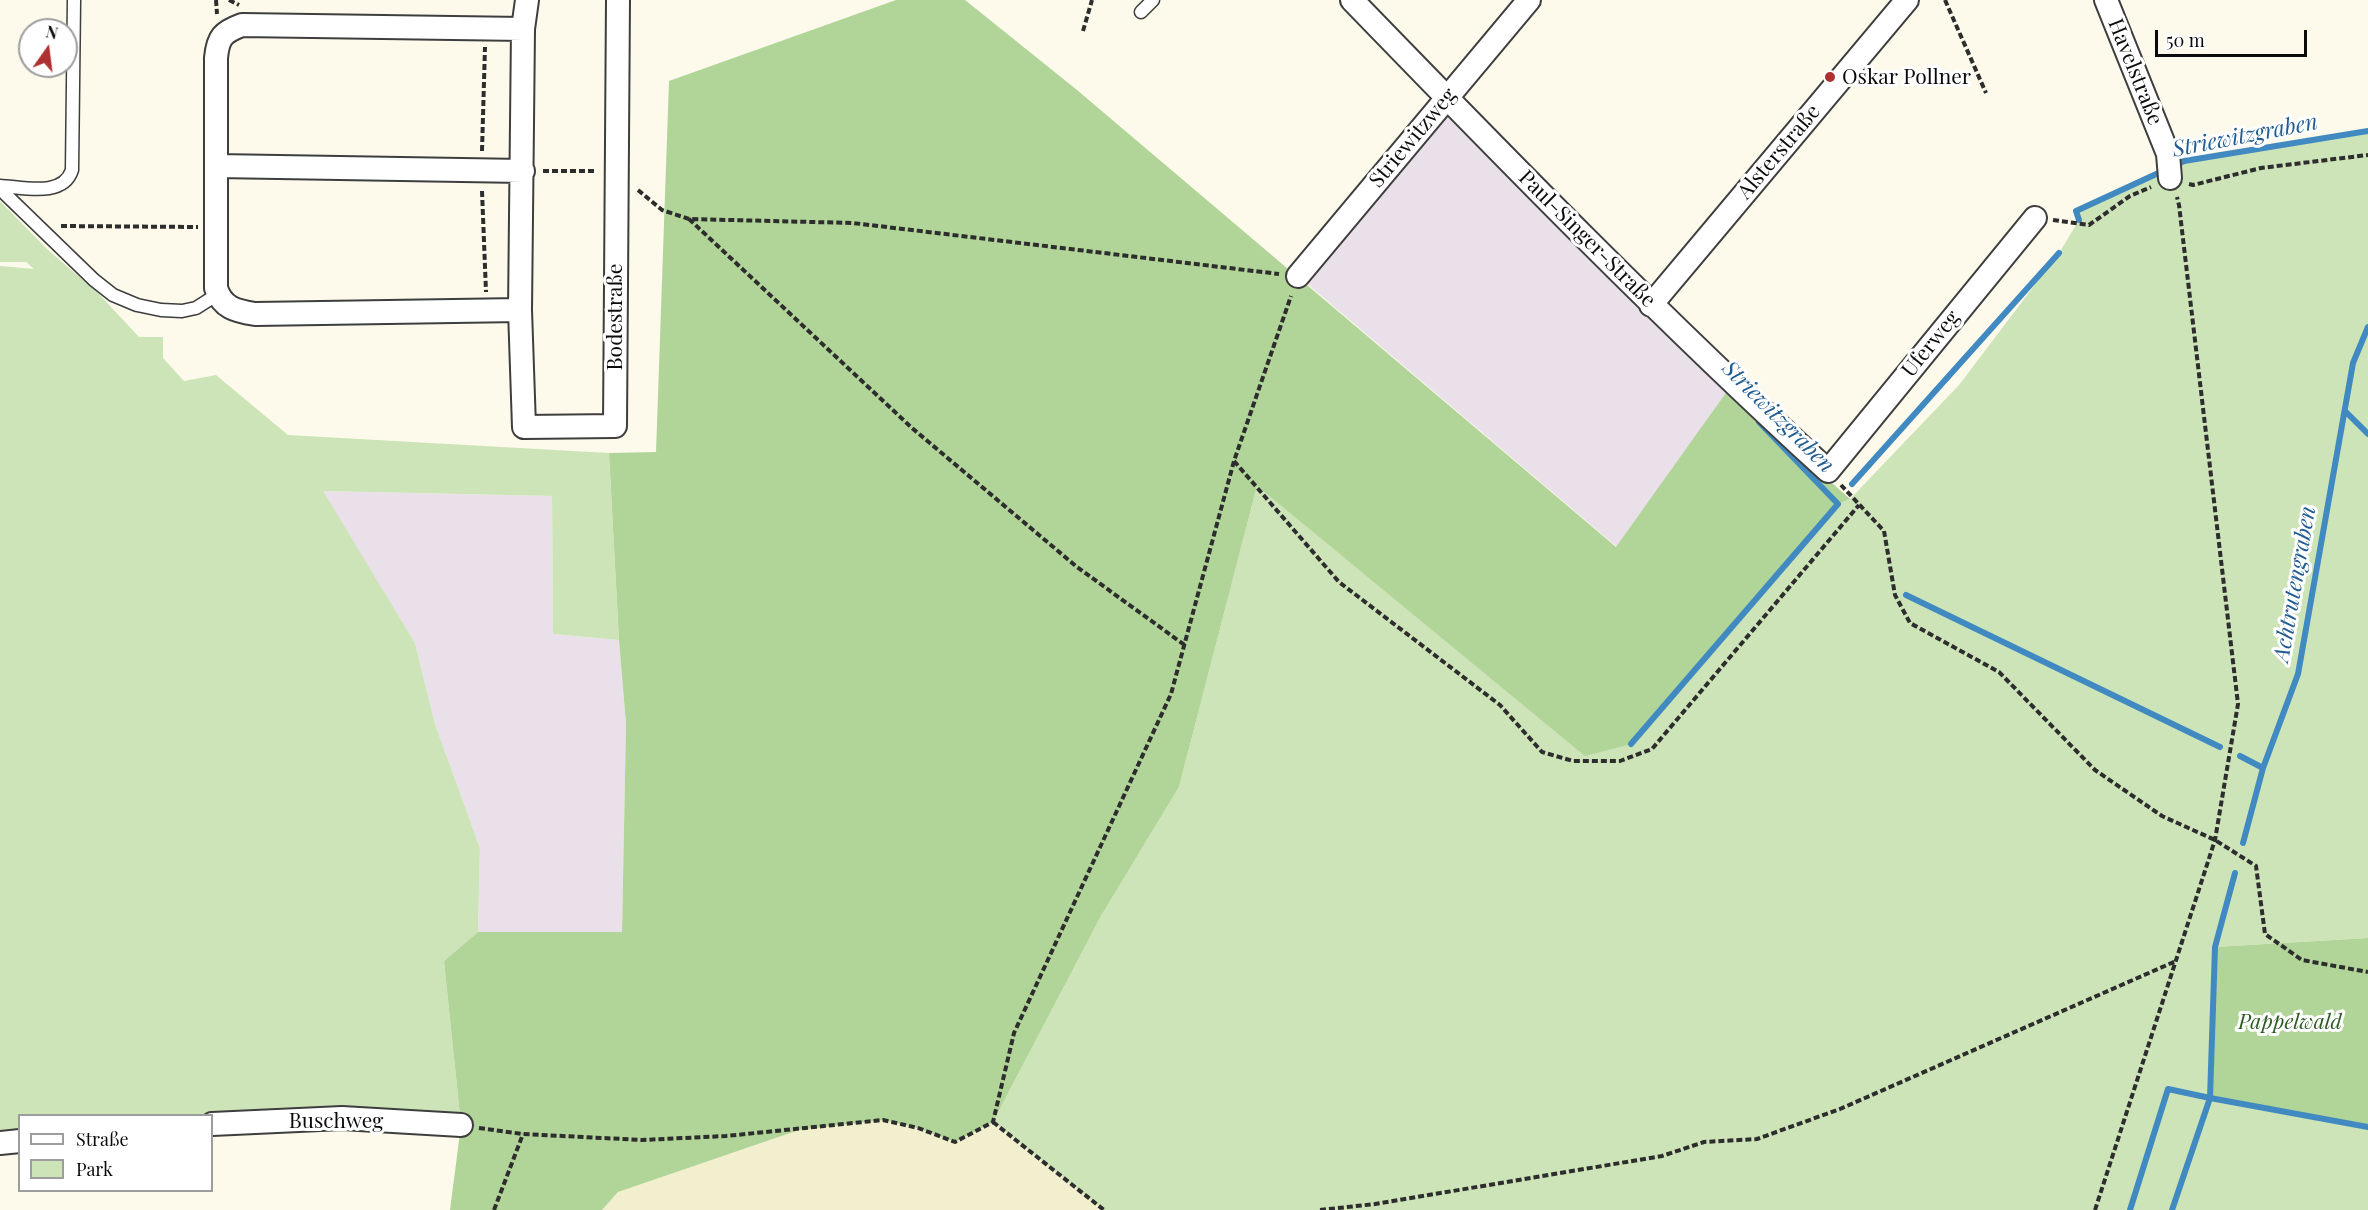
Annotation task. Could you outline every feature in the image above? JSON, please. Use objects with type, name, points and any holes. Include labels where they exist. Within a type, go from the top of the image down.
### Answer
[{"type":"street","name":"Bodestraße","points":[[527,0],[523,28],[520,310],[524,427],[615,426],[618,0]]},
{"type":"street","name":"Paul-Singer-Straße","points":[[1352,0],[1652,305],[1733,384],[1828,471]]},
{"type":"street","name":"Striewitzweg","points":[[1298,276],[1529,0]]},
{"type":"street","name":"Alsterstraße","points":[[1652,305],[1907,0]]},
{"type":"street","name":"Havelstraße","points":[[2106,0],[2168,154],[2170,178]]},
{"type":"street","points":[[520,310],[255,315],[226,307],[218,294],[216,58],[217,45],[226,31],[242,25],[523,28]]},
{"type":"street","points":[[217,166],[523,171]]},
{"type":"street","name":"Uferweg","points":[[1828,471],[2035,218]]},
{"type":"street","name":"Buschweg","points":[[213,1124],[342,1118],[461,1125]]},
{"type":"street","points":[[0,1143],[18,1141]]},
{"type":"lane","points":[[0,188],[50,189],[66,182],[72,170],[74,0]]},
{"type":"lane","points":[[1141,12],[1153,0]]},
{"type":"lane","points":[[0,188],[94,280],[113,295],[137,305],[182,311],[196,308],[218,294]]},
{"type":"path","points":[[1083,31],[1092,0]]},
{"type":"path","points":[[1945,0],[1986,93]]},
{"type":"path","points":[[2035,218],[2089,225],[2130,196],[2170,178],[2193,185],[2260,168],[2368,155]]},
{"type":"path","points":[[461,1125],[523,1134],[642,1140],[726,1136],[884,1120],[918,1128],[955,1142],[993,1122],[1014,1033],[1172,694],[1234,461],[1298,276],[853,223],[689,219],[662,210],[616,170],[523,171]]},
{"type":"path","points":[[2096,1210],[2215,840],[2238,704],[2180,205],[2170,178]]},
{"type":"path","points":[[689,219],[912,428],[1077,567],[1186,646]]},
{"type":"path","points":[[38,226],[216,228]]},
{"type":"path","points":[[1234,461],[1340,582],[1500,705],[1542,752],[1573,761],[1620,761],[1652,749],[1859,505]]},
{"type":"path","points":[[1828,471],[1884,531],[1895,595],[1910,623],[1999,672],[2095,770],[2162,816],[2215,840],[2256,866],[2265,934],[2302,960],[2368,972]]},
{"type":"path","points":[[1320,1210],[1386,1202],[1662,1156],[1704,1142],[1757,1139],[1840,1109],[2176,961]]},
{"type":"path","points":[[993,1122],[1104,1210]]},
{"type":"path","points":[[494,1210],[523,1134]]},
{"type":"shaded area","points":[[1447,98],[1733,384],[1617,547],[1298,276]]},
{"type":"shaded area","points":[[322,491],[552,496],[553,634],[619,640],[626,724],[622,932],[478,932],[480,848],[435,724],[415,643]]},
{"type":"shaded area","points":[[883,1120],[918,1128],[955,1142],[993,1122],[1104,1210],[602,1210],[618,1192],[799,1130]]},
{"type":"green space","points":[[896,0],[965,0],[1077,90],[1616,547],[1728,390],[1850,499],[1838,504],[1631,744],[1585,756],[1257,486],[1179,787],[1101,916],[993,1122],[955,1142],[918,1128],[883,1120],[799,1130],[618,1192],[602,1210],[450,1210],[461,1125],[444,961],[478,932],[622,932],[626,724],[609,453],[656,452],[669,81]]},
{"type":"green space","points":[[2368,131],[2368,938],[2215,947],[2210,1097],[2368,1127],[2368,1210],[1104,1210],[993,1122],[1101,916],[1179,787],[1257,486],[1585,755],[1838,504],[1850,499],[1959,385],[2059,253],[2079,220],[2076,211],[2184,161]]},
{"type":"green space","points":[[0,201],[47,249],[99,294],[139,337],[163,337],[163,358],[184,381],[216,375],[288,435],[609,453],[619,640],[553,634],[552,496],[323,491],[415,643],[435,724],[480,848],[478,932],[444,961],[461,1125],[213,1116],[213,1114],[18,1114],[18,1141],[0,1143],[0,266],[34,269],[26,262],[0,262]]},
{"type":"green space","name":"Pappelwald","points":[[2368,938],[2368,1127],[2210,1098],[2215,947]]},
{"type":"waterway","name":"Striewitzgraben","points":[[2174,166],[2184,161],[2368,131]]},
{"type":"waterway","name":"Striewitzgraben","points":[[2079,220],[2076,211],[2165,170]]},
{"type":"waterway","name":"Striewitzgraben","points":[[1852,484],[2059,253]]},
{"type":"waterway","name":"Achtrutengraben","points":[[2243,843],[2263,768],[2298,674],[2353,363],[2368,327]]},
{"type":"waterway","points":[[2346,412],[2368,434]]},
{"type":"waterway","name":"Striewitzgraben","points":[[1631,744],[1838,504],[1759,422]]},
{"type":"waterway","points":[[1906,595],[2220,747]]},
{"type":"waterway","points":[[2240,756],[2263,768]]},
{"type":"waterway","name":"Achtrutengraben","points":[[2235,873],[2215,947],[2210,1098],[2368,1127]]},
{"type":"waterway","points":[[2130,1210],[2168,1089],[2210,1098],[2172,1210]]},
{"type":"place","name":"Oskar Pollner","points":[[1830,77]]}]
